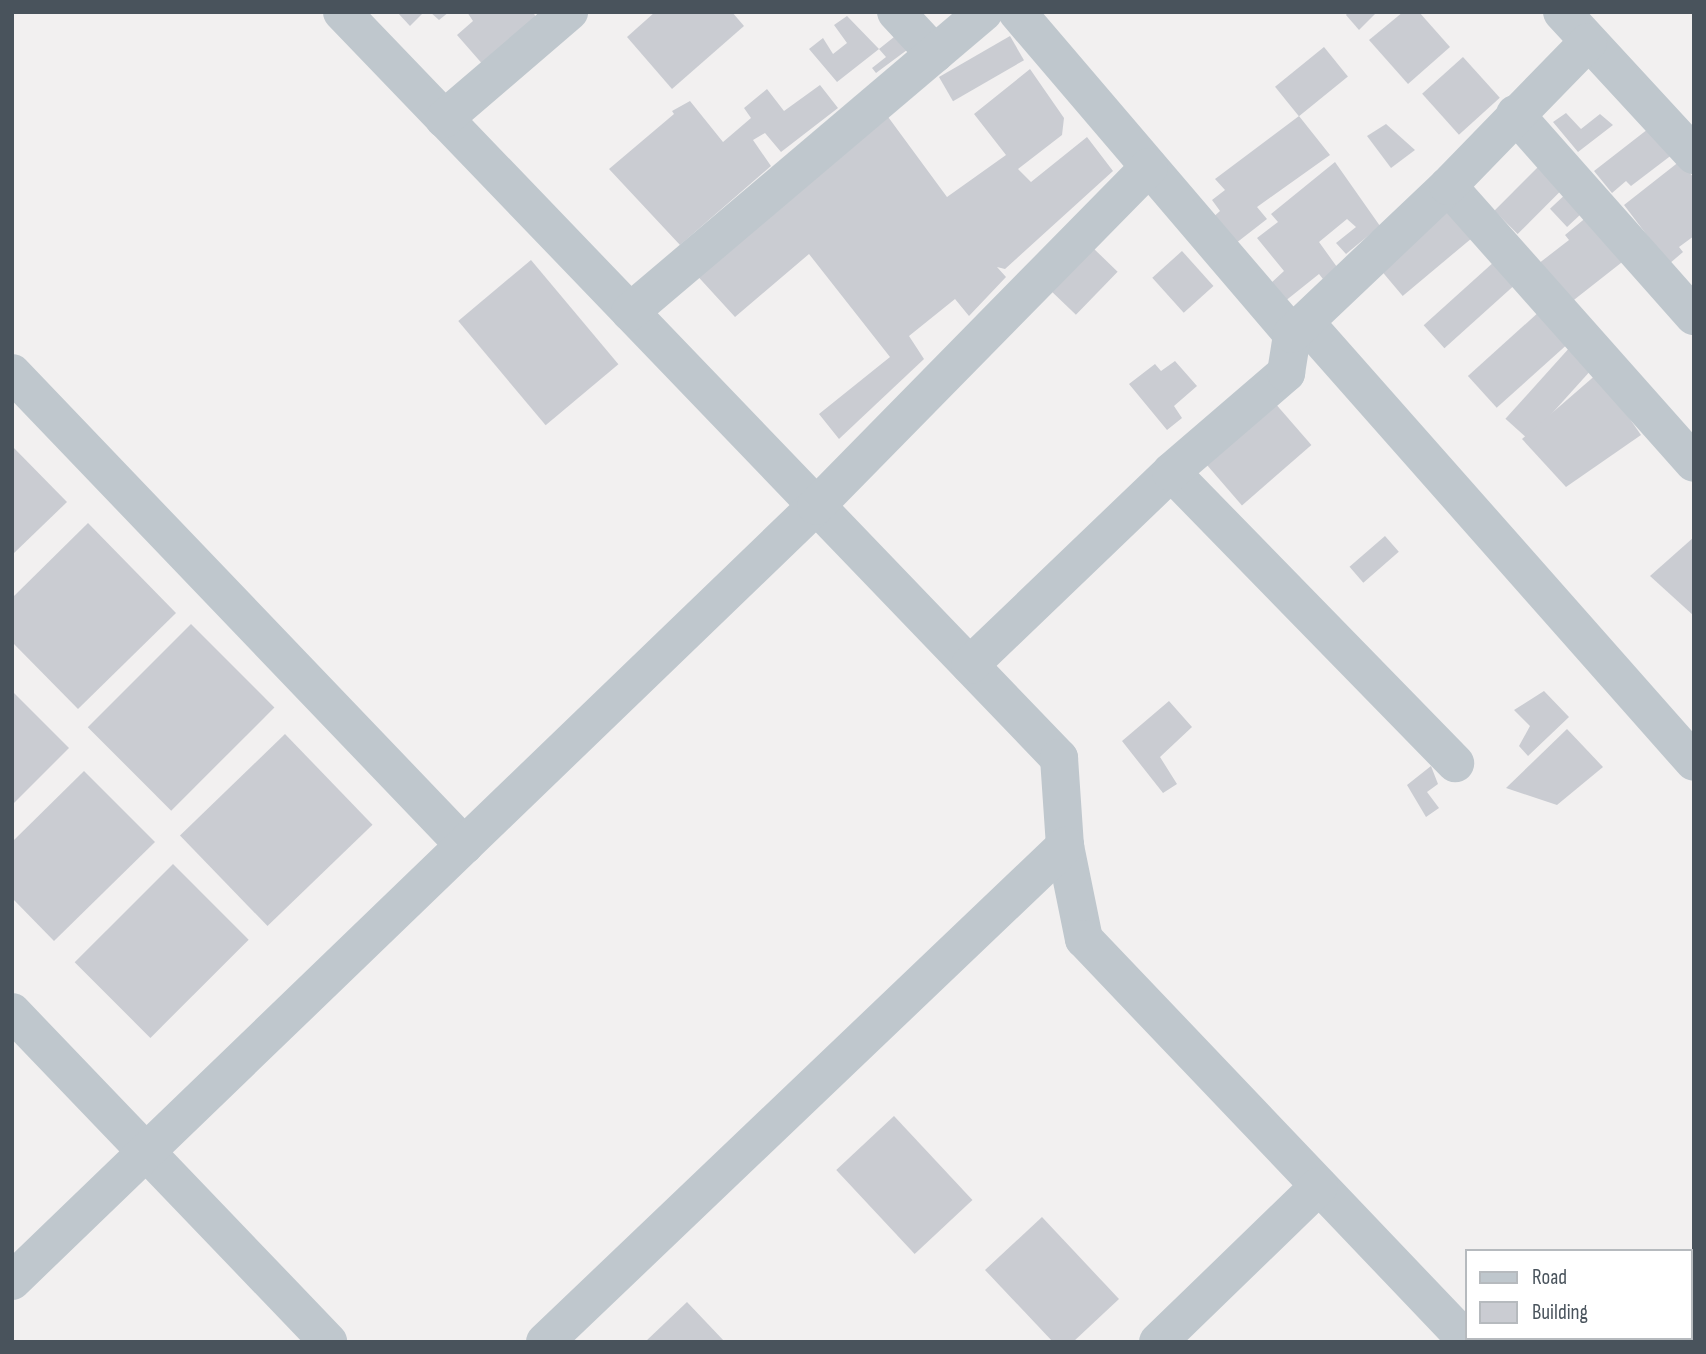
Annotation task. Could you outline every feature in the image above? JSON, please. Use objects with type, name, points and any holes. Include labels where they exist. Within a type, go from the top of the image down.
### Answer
[{"type":"street","points":[[342,12],[1059,758],[1065,846],[1084,939],[1464,1338]]},
{"type":"street","points":[[444,119],[569,12]]},
{"type":"street","points":[[896,12],[935,54]]},
{"type":"street","points":[[630,312],[984,12]]},
{"type":"street","points":[[1017,12],[1149,167],[1694,762]]},
{"type":"street","points":[[1562,12],[1694,155]]},
{"type":"street","points":[[970,666],[1171,472],[1286,373],[1298,328],[1448,186],[1515,114],[1588,42]]},
{"type":"street","points":[[1515,114],[1694,316]]},
{"type":"street","points":[[12,1281],[816,506],[1149,167]]},
{"type":"street","points":[[1448,186],[1694,463]]},
{"type":"street","points":[[12,373],[464,845]]},
{"type":"street","points":[[1171,472],[1455,763]]},
{"type":"street","points":[[545,1342],[1065,846]]},
{"type":"street","points":[[12,1012],[328,1342]]},
{"type":"street","points":[[1158,1342],[1319,1186]]},
{"type":"building","points":[[397,12],[424,12],[410,26]]},
{"type":"building","points":[[430,12],[449,12],[439,20]]},
{"type":"building","points":[[467,12],[533,12],[537,19],[485,67],[457,35],[473,21]]},
{"type":"building","points":[[655,12],[732,12],[744,26],[672,89],[627,37]]},
{"type":"building","points":[[1348,12],[1377,12],[1359,30],[1346,15]]},
{"type":"building","points":[[1403,12],[1419,12],[1450,47],[1408,84],[1369,40]]},
{"type":"building","points":[[847,16],[879,49],[837,82],[809,49],[823,38],[833,54],[847,43],[834,25]]},
{"type":"building","points":[[1010,36],[1024,60],[953,101],[939,77]]},
{"type":"building","points":[[894,37],[907,50],[876,73],[872,68],[886,57],[879,49]]},
{"type":"building","points":[[1324,47],[1348,77],[1299,116],[1275,87]]},
{"type":"building","points":[[1463,57],[1500,98],[1459,135],[1422,94]]},
{"type":"building","points":[[1030,69],[1064,118],[1062,135],[1018,169],[1031,182],[1087,137],[1113,171],[1005,269],[997,267],[1006,277],[969,316],[955,299],[909,336],[924,359],[839,439],[819,414],[890,357],[809,254],[735,317],[692,270],[883,110],[947,197],[1006,155],[974,114]]},
{"type":"building","points":[[820,85],[838,108],[781,152],[765,133],[753,140],[771,166],[680,245],[609,169],[674,114],[672,111],[690,101],[723,142],[751,118],[744,108],[767,89],[784,111]]},
{"type":"building","points":[[1566,113],[1581,129],[1600,114],[1613,125],[1578,152],[1553,122]]},
{"type":"building","points":[[1299,116],[1330,155],[1257,207],[1267,219],[1231,247],[1210,220],[1220,211],[1212,200],[1225,190],[1215,179]]},
{"type":"building","points":[[1386,124],[1415,150],[1391,168],[1367,136]]},
{"type":"building","points":[[1648,129],[1673,154],[1631,186],[1626,181],[1612,193],[1594,171]]},
{"type":"building","points":[[1680,161],[1694,178],[1694,236],[1679,247],[1683,252],[1669,264],[1624,205]]},
{"type":"building","points":[[1335,162],[1380,226],[1346,254],[1336,243],[1356,227],[1347,219],[1319,242],[1337,267],[1323,279],[1319,274],[1284,302],[1270,284],[1284,271],[1257,238],[1278,222],[1271,214]]},
{"type":"building","points":[[1541,164],[1564,187],[1518,234],[1494,211]]},
{"type":"building","points":[[1569,191],[1586,209],[1567,227],[1550,209]]},
{"type":"building","points":[[1449,205],[1475,236],[1403,296],[1377,265]]},
{"type":"building","points":[[1588,216],[1626,259],[1570,303],[1538,264],[1569,240],[1565,235]]},
{"type":"building","points":[[1091,246],[1118,272],[1076,315],[1049,289]]},
{"type":"building","points":[[1182,251],[1213,286],[1184,313],[1152,278]]},
{"type":"building","points":[[531,260],[618,364],[546,425],[458,321]]},
{"type":"building","points":[[1495,261],[1516,284],[1444,348],[1424,325]]},
{"type":"building","points":[[1540,311],[1569,343],[1497,408],[1468,376]]},
{"type":"building","points":[[1571,346],[1594,367],[1528,440],[1505,419]]},
{"type":"building","points":[[1175,361],[1197,386],[1174,406],[1182,418],[1167,430],[1129,384],[1155,364],[1161,371]]},
{"type":"building","points":[[1598,373],[1641,435],[1566,487],[1522,439]]},
{"type":"building","points":[[1274,402],[1311,445],[1242,505],[1205,462]]},
{"type":"building","points":[[12,446],[67,502],[12,555]]},
{"type":"building","points":[[88,523],[176,613],[78,709],[12,642],[12,598]]},
{"type":"building","points":[[1385,536],[1399,552],[1363,583],[1350,567]]},
{"type":"building","points":[[1694,537],[1694,616],[1650,576]]},
{"type":"building","points":[[191,624],[274,707],[171,811],[88,727]]},
{"type":"building","points":[[12,691],[69,748],[12,805]]},
{"type":"building","points":[[1544,691],[1569,717],[1528,756],[1519,746],[1530,726],[1514,710]]},
{"type":"building","points":[[1169,701],[1192,727],[1160,757],[1177,784],[1163,793],[1122,741]]},
{"type":"building","points":[[1567,729],[1603,767],[1557,805],[1506,788]]},
{"type":"building","points":[[285,734],[373,825],[268,926],[180,835]]},
{"type":"building","points":[[1431,766],[1438,784],[1427,792],[1439,808],[1426,817],[1407,785]]},
{"type":"building","points":[[84,771],[155,842],[54,941],[12,898],[12,842]]},
{"type":"building","points":[[173,864],[249,940],[150,1038],[75,962]]},
{"type":"building","points":[[894,1116],[972,1200],[915,1254],[836,1170]]},
{"type":"building","points":[[1042,1217],[1119,1299],[1073,1342],[1053,1342],[985,1270]]},
{"type":"building","points":[[687,1302],[725,1342],[645,1342]]}]
